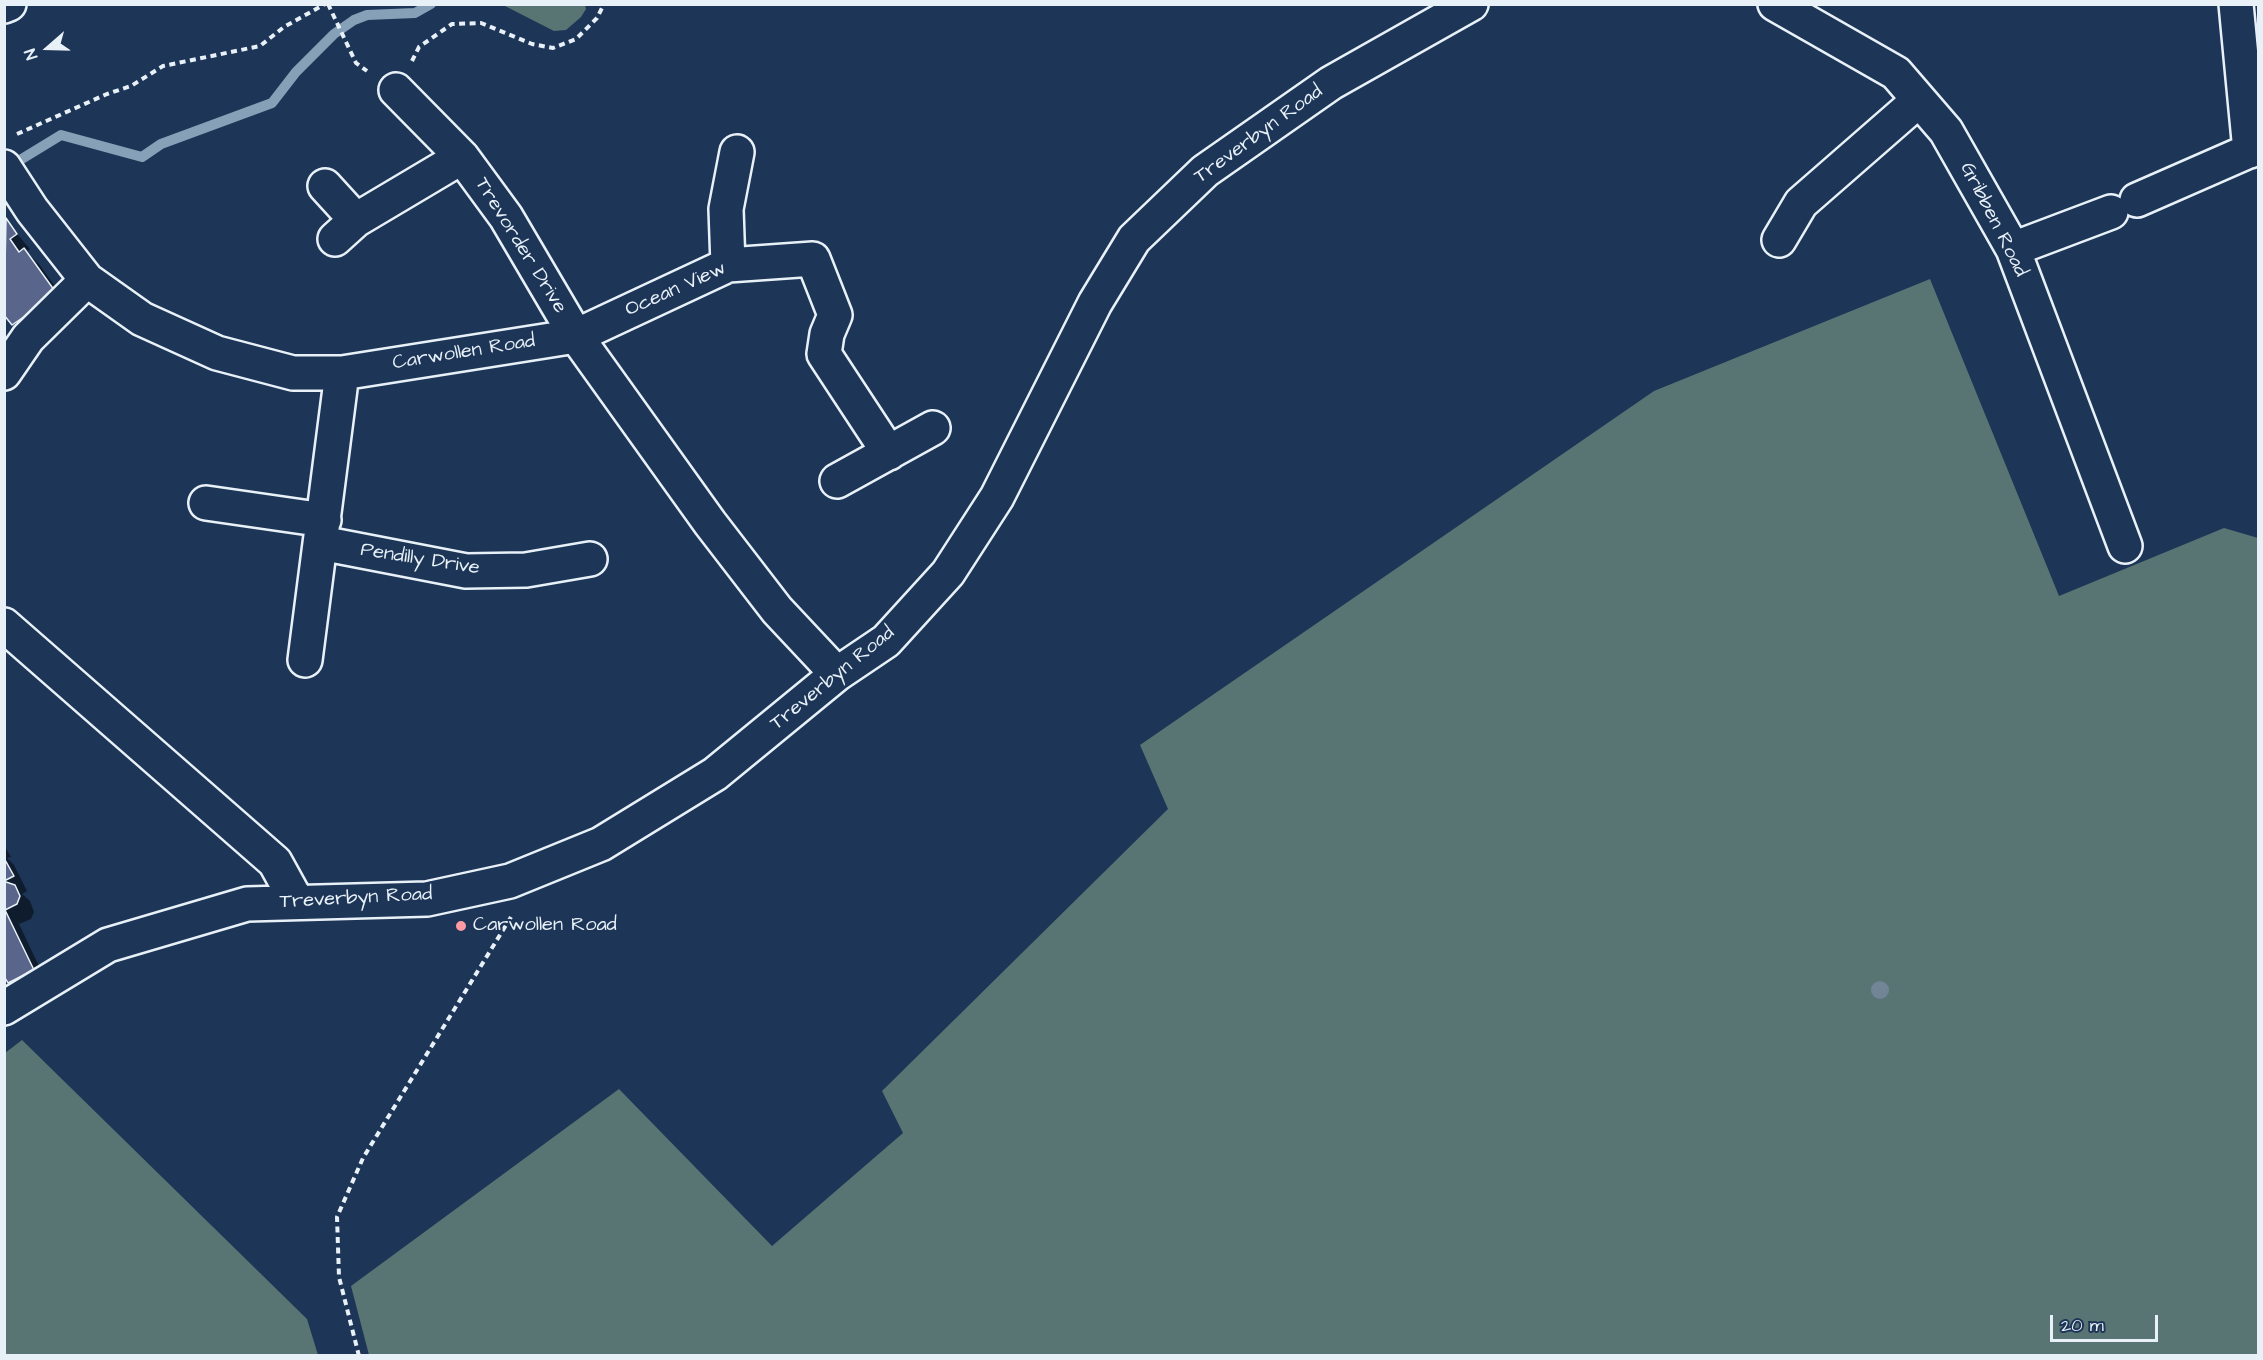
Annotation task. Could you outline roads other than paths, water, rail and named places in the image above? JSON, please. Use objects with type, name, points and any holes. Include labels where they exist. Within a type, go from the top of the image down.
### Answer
[{"type":"street","points":[[4,6],[9,4]]},
{"type":"street","name":"Treverbyn Road","points":[[7,1001],[108,945],[247,904],[427,898],[510,881],[601,844],[716,774],[837,674],[886,641],[948,573],[997,497],[1095,303],[1134,239],[1205,171],[1331,83],[1471,4]]},
{"type":"street","name":"Gribben Road","points":[[1775,4],[1896,73],[1946,131],[2013,249],[2125,546]]},
{"type":"street","points":[[2013,249],[2124,206],[2254,149],[2236,4]]},
{"type":"street","name":"Trevorder Drive","points":[[396,90],[462,157],[506,217],[576,336]]},
{"type":"street","points":[[1779,240],[1801,203],[1918,100]]},
{"type":"street","points":[[729,265],[726,209],[736,152]]},
{"type":"street","name":"Trevorder Drive","points":[[325,186],[345,229],[462,157]]},
{"type":"street","name":"Carwollen Road","points":[[8,173],[32,210],[87,280],[142,319],[217,353],[293,373],[342,373],[576,336]]},
{"type":"street","name":"Ocean View","points":[[576,336],[729,265],[813,259],[835,315],[824,354],[889,453]]},
{"type":"street","points":[[4,373],[28,338],[87,280]]},
{"type":"street","points":[[576,336],[710,523],[770,601],[837,674]]},
{"type":"street","points":[[305,660],[342,373]]},
{"type":"street","points":[[837,481],[933,428]]},
{"type":"street","name":"Pendilly Drive","points":[[206,503],[466,571],[526,570],[590,559]]},
{"type":"street","points":[[4,625],[275,862],[297,902]]},
{"type":"waterway","points":[[7,168],[61,135],[142,157],[161,144],[272,103],[296,72],[334,34],[354,20],[367,15],[415,13],[431,4]]},
{"type":"place","name":"Carwollen Road","points":[[461,926]]}]
